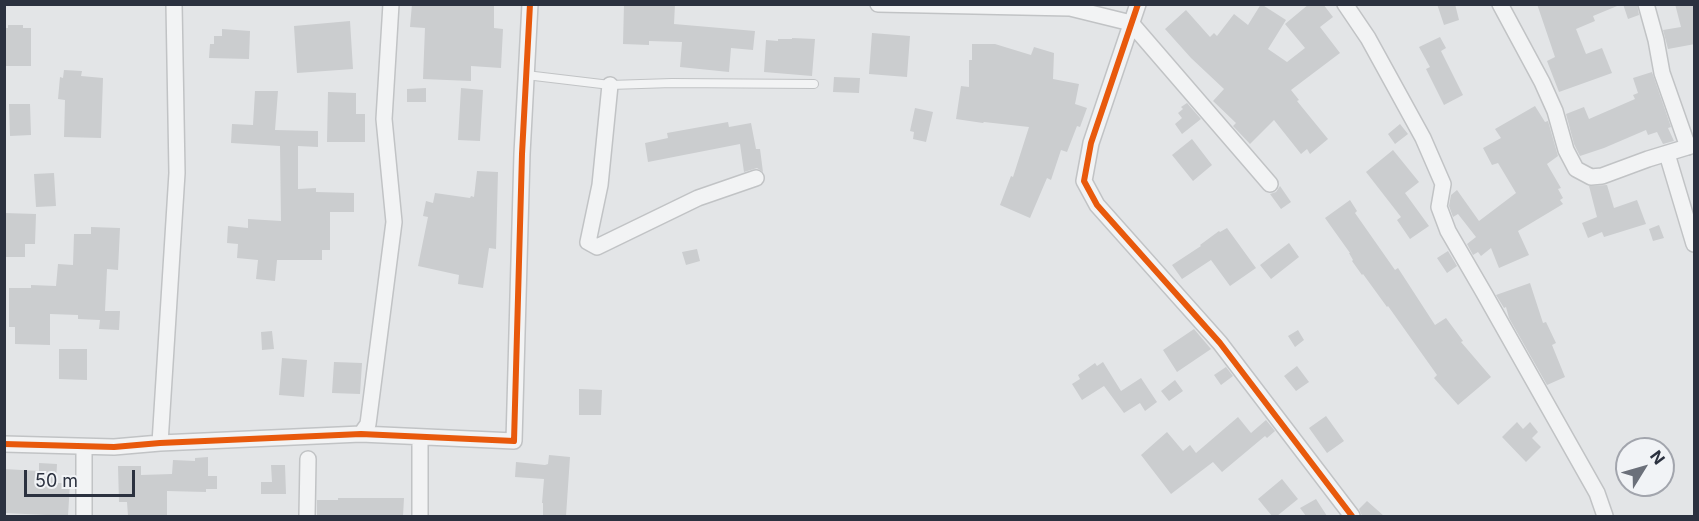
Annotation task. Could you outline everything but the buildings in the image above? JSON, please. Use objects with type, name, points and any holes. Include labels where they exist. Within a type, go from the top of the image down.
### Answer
[{"type":"street","points":[[160,443],[177,173],[174,4]]},
{"type":"street","points":[[361,434],[368,424],[394,222],[384,119],[391,4]]},
{"type":"street","points":[[4,444],[114,447],[361,434],[514,441],[530,4]]},
{"type":"street","points":[[878,4],[1070,8],[1131,23],[1270,184]]},
{"type":"street","points":[[1138,4],[1091,143],[1084,181],[1097,205],[1220,343],[1352,516]]},
{"type":"street","points":[[1345,4],[1368,38],[1423,138],[1443,184],[1440,207],[1448,231],[1597,493],[1605,516]]},
{"type":"street","points":[[1500,4],[1542,82],[1555,111],[1566,150],[1576,169],[1591,177],[1602,176],[1691,146],[1662,73],[1646,4]]},
{"type":"street","points":[[610,85],[600,185],[588,242],[597,247],[698,198],[756,178]]},
{"type":"street","points":[[1667,154],[1695,244]]},
{"type":"street","points":[[420,437],[420,516]]},
{"type":"street","points":[[84,447],[84,516]]},
{"type":"street","points":[[307,516],[308,459]]},
{"type":"lane","points":[[526,75],[610,85],[814,84]]},
{"type":"cycle path","points":[[4,444],[114,447],[361,434],[514,441],[522,154],[530,4]]},
{"type":"cycle path","points":[[1138,4],[1091,143],[1084,181],[1097,205],[1220,343],[1352,516]]}]
